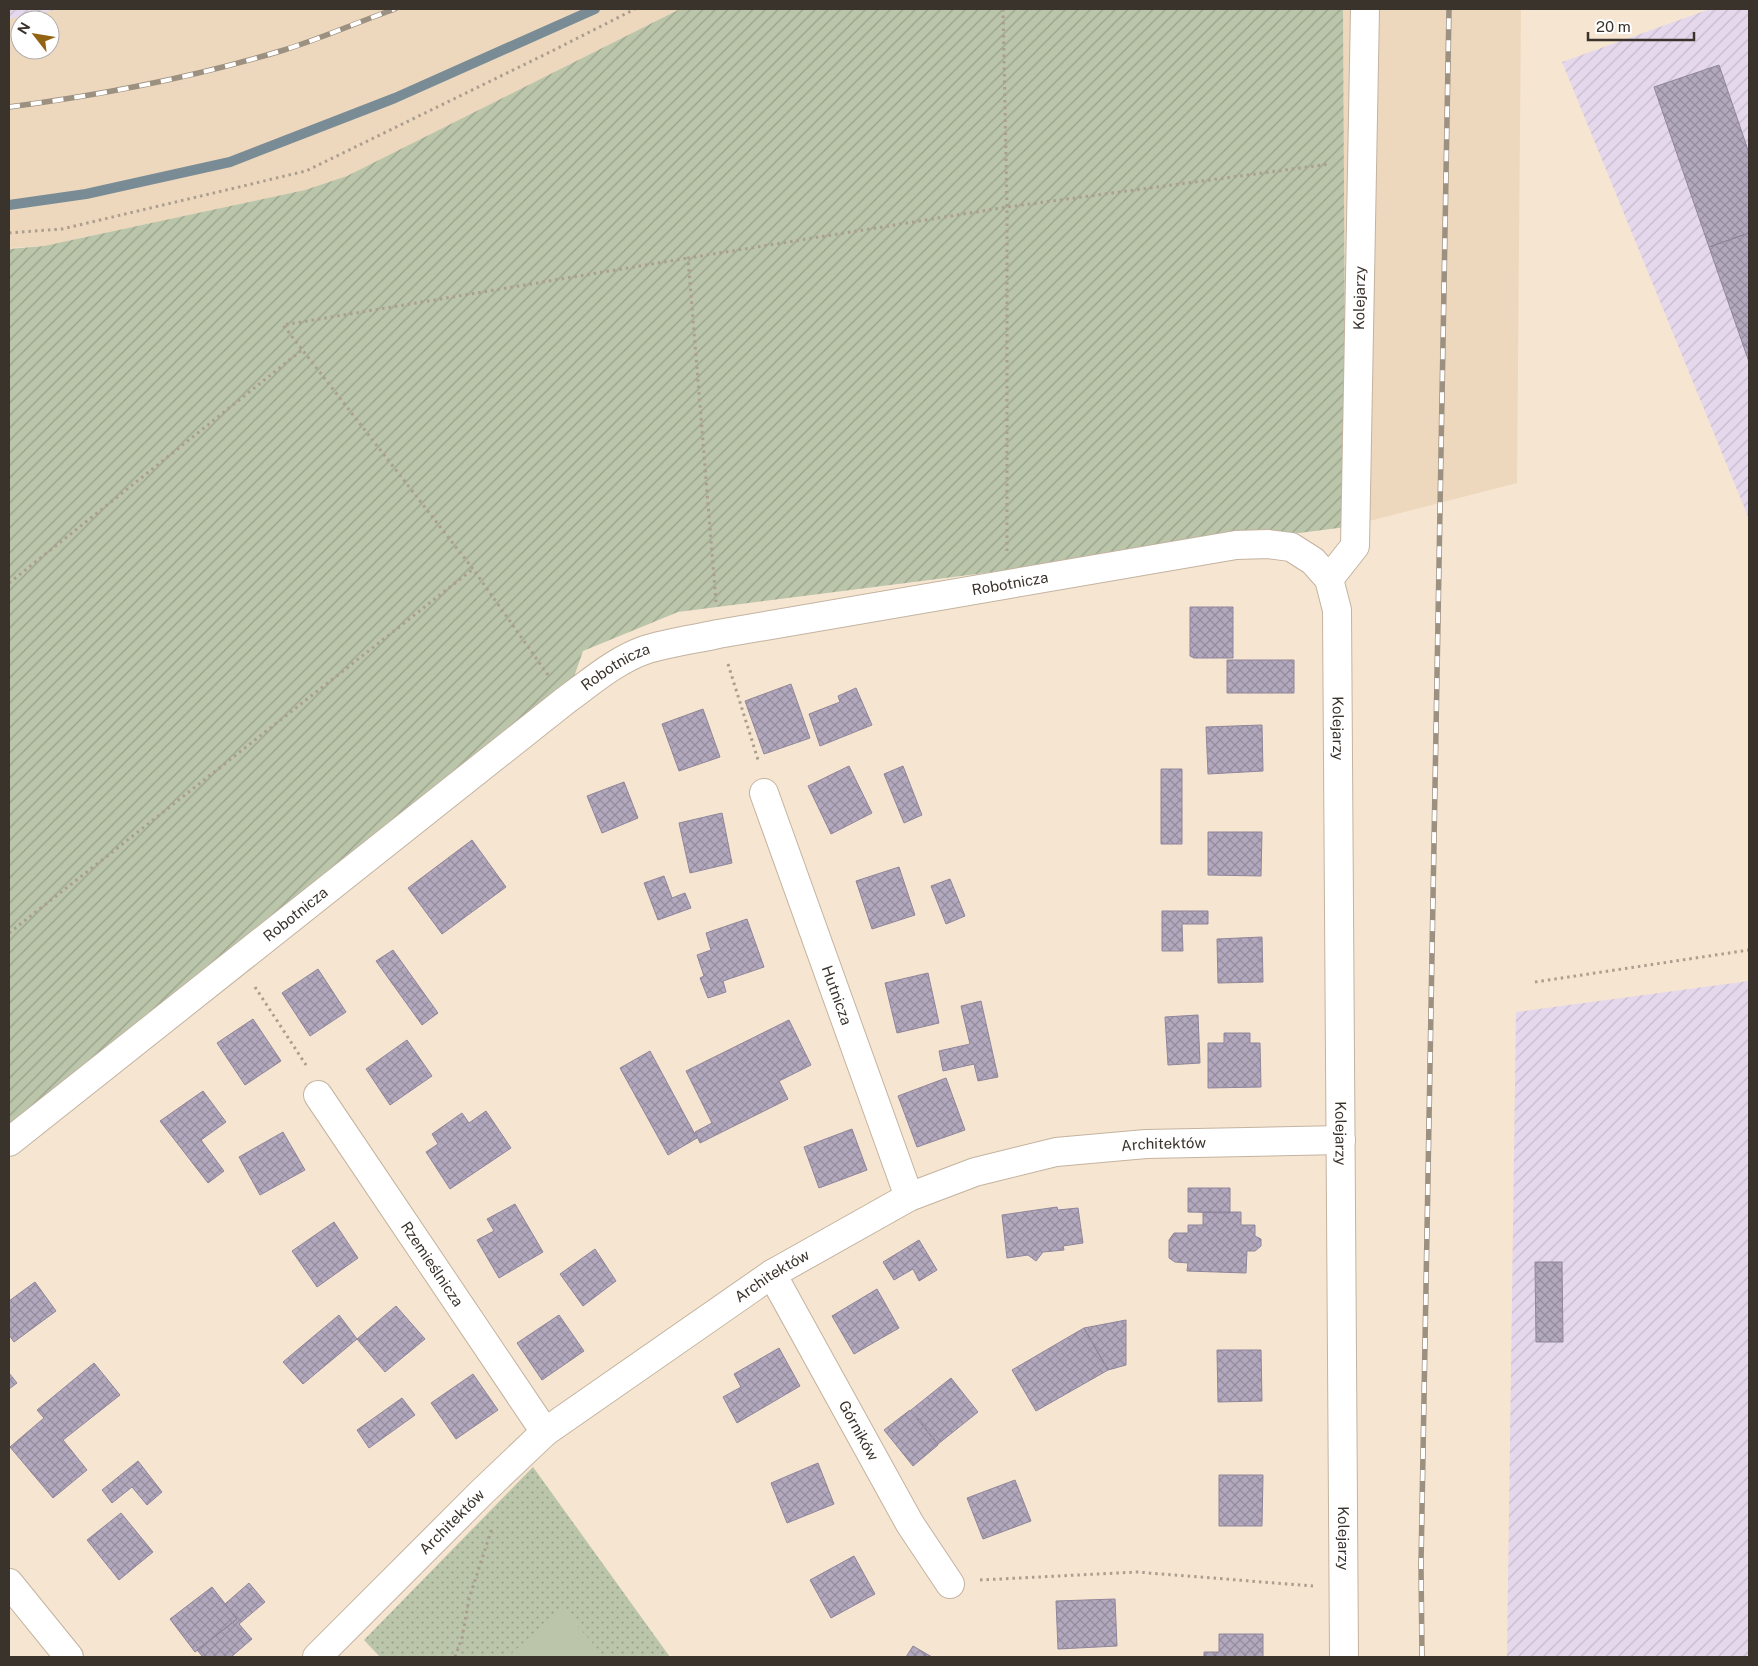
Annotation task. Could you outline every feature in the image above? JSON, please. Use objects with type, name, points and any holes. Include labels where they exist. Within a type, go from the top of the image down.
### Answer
[{"type":"street","name":"Kolejarzy","points":[[1329,579],[1355,546],[1365,9]]},
{"type":"street","name":"Robotnicza","points":[[9,1142],[566,700],[598,676],[646,650],[718,634],[1007,586],[1236,545],[1268,544],[1291,547],[1313,561],[1329,579],[1336,610]]},
{"type":"street","name":"Kolejarzy","points":[[1336,610],[1344,1657]]},
{"type":"street","name":"Hutnicza","points":[[764,793],[909,1197]]},
{"type":"street","name":"Rzemieślnicza","points":[[318,1095],[545,1432]]},
{"type":"street","name":"Architektów","points":[[317,1657],[545,1432],[772,1274],[909,1197],[975,1172],[1056,1152],[1146,1144],[1341,1140]]},
{"type":"street","name":"Górników","points":[[772,1274],[910,1524],[950,1584]]},
{"type":"street","points":[[9,1583],[69,1657]]},
{"type":"path","points":[[9,233],[62,229],[306,171],[635,9]]},
{"type":"path","points":[[1003,9],[1007,207],[1007,586]]},
{"type":"path","points":[[566,700],[473,569],[283,325],[1007,207],[1362,159]]},
{"type":"path","points":[[688,258],[718,634],[763,775],[764,793]]},
{"type":"path","points":[[9,583],[302,350]]},
{"type":"path","points":[[9,933],[473,569]]},
{"type":"path","points":[[1536,982],[1749,950]]},
{"type":"path","points":[[238,961],[316,1080],[318,1095]]},
{"type":"path","points":[[455,1657],[462,1638],[469,1599],[492,1533],[493,1523]]},
{"type":"path","points":[[950,1584],[977,1580],[1137,1572],[1343,1588]]},
{"type":"shaded area","points":[[9,9],[62,9],[10,10],[9,19]]},
{"type":"shaded area","points":[[62,9],[680,9],[347,176],[305,190],[44,246],[9,248],[9,19],[10,60],[60,60],[60,10],[57,10]]},
{"type":"shaded area","points":[[1343,9],[1521,9],[1517,483],[1346,527]]},
{"type":"shaded area","points":[[1710,9],[1749,9],[1749,519],[1562,62]]},
{"type":"shaded area","points":[[1749,981],[1749,1657],[1507,1657],[1516,1012]]},
{"type":"green space","points":[[680,9],[1343,9],[1346,527],[678,612],[583,651],[566,700],[9,1142],[9,249],[44,246],[305,190],[347,176]]},
{"type":"green space","points":[[533,1467],[670,1657],[380,1657],[364,1640]]},
{"type":"green space","points":[[561,1608],[605,1657],[508,1657]]},
{"type":"building","points":[[1719,65],[1749,153],[1749,233],[1709,247],[1654,87]]},
{"type":"building","points":[[1749,233],[1749,362],[1709,247]]},
{"type":"building","points":[[1190,607],[1233,607],[1233,658],[1194,658],[1190,656]]},
{"type":"building","points":[[1227,660],[1294,660],[1294,693],[1227,693]]},
{"type":"building","points":[[791,684],[810,738],[764,754],[745,701]]},
{"type":"building","points":[[856,688],[872,725],[820,746],[809,714],[840,702],[838,696]]},
{"type":"building","points":[[703,709],[720,757],[679,771],[662,724]]},
{"type":"building","points":[[1262,725],[1263,771],[1208,774],[1206,727]]},
{"type":"building","points":[[849,766],[872,813],[831,834],[808,786]]},
{"type":"building","points":[[903,766],[922,815],[904,823],[884,774]]},
{"type":"building","points":[[1161,769],[1182,769],[1182,844],[1161,844]]},
{"type":"building","points":[[624,782],[638,818],[602,833],[587,796]]},
{"type":"building","points":[[722,813],[732,863],[690,873],[679,823]]},
{"type":"building","points":[[1208,832],[1262,832],[1261,876],[1208,875]]},
{"type":"building","points":[[472,840],[506,887],[442,934],[408,888]]},
{"type":"building","points":[[899,867],[915,915],[872,929],[856,881]]},
{"type":"building","points":[[664,876],[672,898],[685,893],[691,908],[658,920],[644,883]]},
{"type":"building","points":[[950,879],[965,916],[946,924],[931,886]]},
{"type":"building","points":[[1162,911],[1208,911],[1208,924],[1182,924],[1183,951],[1162,951]]},
{"type":"building","points":[[747,919],[764,967],[723,981],[726,992],[708,998],[700,978],[704,976],[697,955],[711,950],[706,933]]},
{"type":"building","points":[[1262,937],[1263,982],[1218,983],[1217,939]]},
{"type":"building","points":[[393,950],[438,1013],[422,1025],[376,961]]},
{"type":"building","points":[[318,969],[346,1012],[310,1036],[282,993]]},
{"type":"building","points":[[928,973],[939,1023],[897,1033],[885,983]]},
{"type":"building","points":[[981,1001],[998,1077],[978,1081],[974,1064],[943,1071],[939,1051],[970,1044],[961,1006]]},
{"type":"building","points":[[1198,1015],[1200,1063],[1168,1065],[1165,1017]]},
{"type":"building","points":[[253,1019],[281,1061],[245,1085],[217,1043]]},
{"type":"building","points":[[789,1020],[811,1065],[779,1081],[788,1099],[700,1143],[695,1132],[712,1123],[686,1071]]},
{"type":"building","points":[[1224,1033],[1250,1033],[1250,1043],[1260,1043],[1261,1087],[1208,1088],[1208,1043],[1224,1043]]},
{"type":"building","points":[[407,1040],[432,1076],[390,1105],[366,1069]]},
{"type":"building","points":[[650,1051],[697,1138],[668,1155],[620,1068]]},
{"type":"building","points":[[946,1078],[965,1130],[917,1147],[898,1096]]},
{"type":"building","points":[[203,1091],[226,1122],[201,1140],[224,1171],[208,1183],[160,1121]]},
{"type":"building","points":[[486,1111],[511,1148],[450,1189],[426,1152],[438,1144],[432,1134],[462,1113],[469,1123]]},
{"type":"building","points":[[852,1129],[867,1170],[819,1188],[804,1147]]},
{"type":"building","points":[[283,1132],[305,1170],[260,1195],[239,1157]]},
{"type":"building","points":[[1188,1188],[1230,1188],[1230,1213],[1188,1212]]},
{"type":"building","points":[[515,1204],[543,1252],[499,1278],[477,1240],[494,1231],[487,1219]]},
{"type":"building","points":[[1057,1207],[1058,1210],[1078,1208],[1083,1243],[1063,1246],[1064,1250],[1043,1252],[1036,1261],[1028,1255],[1007,1258],[1002,1215]]},
{"type":"building","points":[[1203,1212],[1241,1212],[1241,1225],[1255,1225],[1255,1236],[1261,1239],[1261,1246],[1255,1251],[1247,1251],[1246,1273],[1187,1271],[1188,1263],[1175,1262],[1169,1258],[1169,1240],[1174,1233],[1188,1233],[1188,1225],[1203,1225]]},
{"type":"building","points":[[334,1222],[358,1258],[317,1287],[292,1251]]},
{"type":"building","points":[[919,1240],[937,1270],[919,1281],[913,1269],[894,1280],[883,1262]]},
{"type":"building","points":[[595,1249],[616,1281],[583,1306],[560,1274]]},
{"type":"building","points":[[1535,1262],[1562,1262],[1563,1342],[1536,1342]]},
{"type":"building","points":[[35,1282],[56,1311],[14,1342],[9,1335],[9,1301]]},
{"type":"building","points":[[877,1289],[899,1328],[854,1354],[832,1316]]},
{"type":"building","points":[[396,1306],[425,1339],[385,1372],[357,1339]]},
{"type":"building","points":[[339,1315],[357,1339],[303,1384],[283,1362]]},
{"type":"building","points":[[559,1315],[584,1351],[542,1380],[517,1343]]},
{"type":"building","points":[[1126,1320],[1126,1365],[1108,1370],[1084,1328]]},
{"type":"building","points":[[1084,1328],[1108,1370],[1036,1411],[1012,1370]]},
{"type":"building","points":[[779,1348],[800,1386],[737,1423],[723,1397],[741,1387],[734,1374]]},
{"type":"building","points":[[1217,1350],[1261,1350],[1262,1401],[1218,1402]]},
{"type":"building","points":[[94,1363],[120,1395],[63,1440],[87,1470],[53,1498],[10,1447],[44,1418],[37,1410]]},
{"type":"building","points":[[9,1373],[17,1383],[9,1389]]},
{"type":"building","points":[[473,1374],[498,1410],[456,1439],[431,1403]]},
{"type":"building","points":[[951,1378],[978,1412],[938,1444],[911,1410]]},
{"type":"building","points":[[402,1398],[415,1415],[369,1448],[357,1430]]},
{"type":"building","points":[[910,1410],[938,1445],[913,1466],[884,1430]]},
{"type":"building","points":[[138,1461],[162,1492],[147,1505],[132,1487],[112,1503],[102,1490]]},
{"type":"building","points":[[818,1463],[834,1504],[787,1523],[771,1483]]},
{"type":"building","points":[[1219,1475],[1263,1475],[1262,1526],[1219,1526]]},
{"type":"building","points":[[1015,1480],[1031,1521],[983,1539],[967,1498]]},
{"type":"building","points":[[121,1513],[153,1552],[119,1580],[87,1540]]},
{"type":"building","points":[[854,1556],[875,1594],[831,1618],[810,1580]]},
{"type":"building","points":[[249,1583],[265,1602],[239,1624],[252,1639],[231,1657],[203,1657],[197,1650],[237,1619],[225,1604]]},
{"type":"building","points":[[212,1587],[237,1619],[195,1652],[170,1619]]},
{"type":"building","points":[[1115,1599],[1117,1646],[1058,1649],[1056,1601]]},
{"type":"building","points":[[1219,1634],[1263,1634],[1263,1657],[1204,1657],[1204,1652],[1219,1652]]},
{"type":"building","points":[[913,1646],[932,1657],[906,1657]]},
{"type":"waterway","points":[[9,205],[86,194],[230,162],[395,98],[595,9]]},
{"type":"railway","points":[[9,107],[113,91],[217,69],[284,50],[395,9]]},
{"type":"railway","points":[[1422,1657],[1421,1565],[1449,9]]}]
